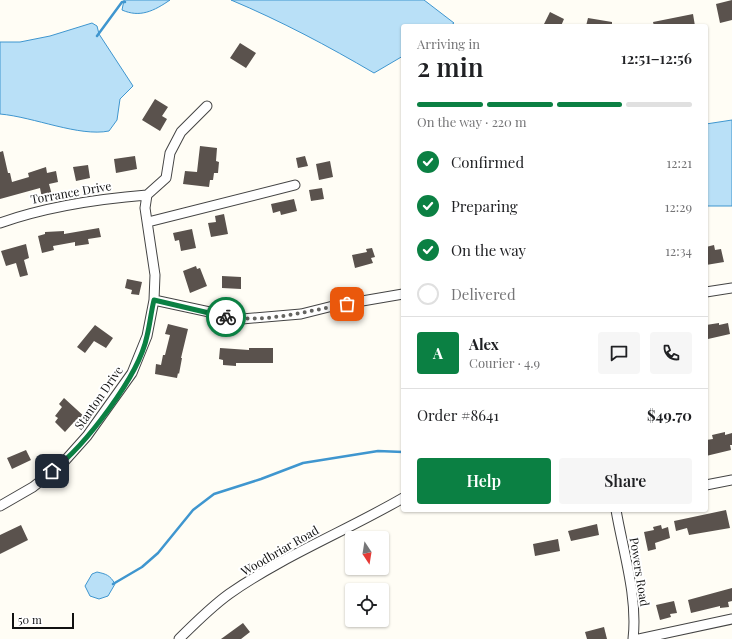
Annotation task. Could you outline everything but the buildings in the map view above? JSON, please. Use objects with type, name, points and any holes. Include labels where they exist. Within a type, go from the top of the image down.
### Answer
[{"type":"street","points":[[147,195],[166,178],[170,152],[181,132],[207,106]]},
{"type":"street","points":[[148,222],[295,185]]},
{"type":"street","name":"Stanton Drive","points":[[0,506],[33,486],[62,464],[87,436],[132,373],[147,336],[154,300],[155,274],[145,208],[147,195]]},
{"type":"street","name":"Torrance Drive","points":[[0,222],[52,207],[104,199],[147,195]]},
{"type":"street","points":[[708,292],[732,288]]},
{"type":"street","points":[[154,300],[242,319],[301,314],[333,306],[401,294]]},
{"type":"street","points":[[708,485],[732,480]]},
{"type":"street","name":"Woodbriar Road","points":[[179,639],[199,619],[229,594],[290,557],[401,499]]},
{"type":"street","name":"Powers Road","points":[[616,512],[631,591],[635,623],[633,639]]},
{"type":"street","points":[[639,639],[732,619]]},
{"type":"water","points":[[124,0],[170,0],[153,10],[135,13],[122,10]]},
{"type":"water","points":[[231,0],[424,0],[454,23],[401,24],[401,57],[374,73],[268,16]]},
{"type":"water","points":[[92,23],[97,26],[99,34],[133,86],[120,99],[117,120],[109,131],[97,132],[70,129],[0,114],[0,42],[20,42],[50,36]]},
{"type":"water","points":[[732,120],[732,206],[708,206],[708,124]]},
{"type":"water","points":[[97,572],[108,575],[115,584],[108,596],[99,599],[90,596],[85,586],[92,574]]},
{"type":"waterway","points":[[97,36],[122,2],[125,2]]},
{"type":"waterway","points":[[113,584],[142,567],[158,553],[193,510],[214,494],[261,479],[303,463],[378,451],[401,452]]},
{"type":"way so far","points":[[226,317],[242,319],[301,314],[347,304]]},
{"type":"route","points":[[52,471],[62,464],[87,436],[110,406],[132,373],[147,336],[149,318],[154,300],[226,317]]}]
